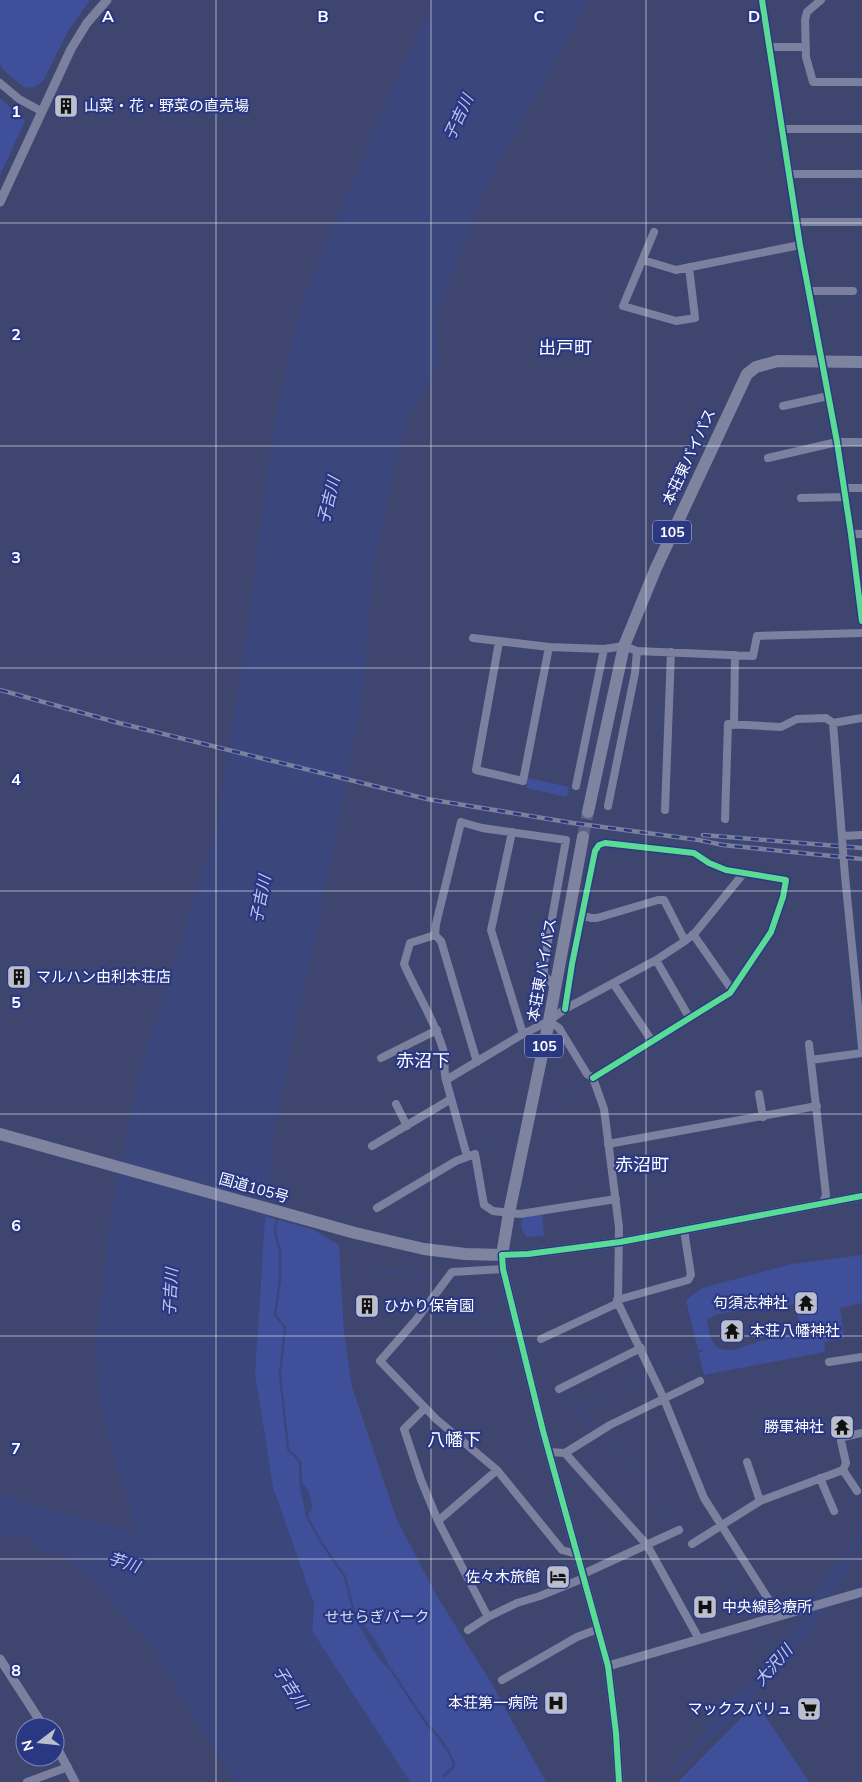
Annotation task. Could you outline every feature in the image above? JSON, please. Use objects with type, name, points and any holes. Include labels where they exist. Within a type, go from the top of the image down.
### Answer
[{"type":"highway","name":"本荘東バイパス","points":[[588,812],[624,646],[656,568],[747,374],[765,363],[862,362]]},
{"type":"highway","name":"本荘東バイパス","points":[[502,1255],[549,1021],[583,837]]},
{"type":"highway","name":"国道105号","points":[[0,1134],[355,1233],[424,1249],[465,1254],[502,1255]]},
{"type":"street","points":[[0,202],[71,49],[87,23],[107,0]]},
{"type":"street","points":[[762,0],[796,222],[846,497],[862,621]]},
{"type":"street","points":[[821,0],[807,12],[805,20],[806,57],[814,82],[862,82]]},
{"type":"street","points":[[768,47],[805,47]]},
{"type":"street","points":[[0,83],[19,99],[41,111]]},
{"type":"street","points":[[782,129],[862,129]]},
{"type":"street","points":[[789,174],[862,174]]},
{"type":"street","points":[[796,222],[862,222]]},
{"type":"street","points":[[654,232],[623,306],[676,321],[695,318],[689,268]]},
{"type":"street","points":[[643,260],[676,270],[800,245]]},
{"type":"street","points":[[808,291],[853,291]]},
{"type":"street","points":[[782,406],[828,396]]},
{"type":"street","points":[[768,458],[837,442],[862,442]]},
{"type":"street","points":[[844,488],[862,488]]},
{"type":"street","points":[[801,498],[846,497]]},
{"type":"street","points":[[851,534],[862,534]]},
{"type":"street","points":[[472,638],[549,647],[604,648],[624,646],[637,651],[753,656],[757,636],[862,633]]},
{"type":"street","points":[[499,642],[476,770],[523,781],[549,647]]},
{"type":"street","points":[[576,786],[604,648]]},
{"type":"street","points":[[608,806],[635,673],[637,651]]},
{"type":"street","points":[[665,810],[670,652]]},
{"type":"street","points":[[734,725],[735,655]]},
{"type":"street","points":[[726,819],[728,724],[781,727],[797,719],[826,718],[833,723],[862,718]]},
{"type":"street","points":[[833,723],[862,1047]]},
{"type":"street","points":[[478,1062],[441,941],[436,935],[436,924],[461,822],[482,828],[566,840],[544,963],[544,975],[555,988]]},
{"type":"street","points":[[512,832],[491,930],[523,1034]]},
{"type":"street","points":[[842,836],[862,835]]},
{"type":"street","points":[[565,1009],[572,964],[595,851],[599,845],[605,843],[694,853],[709,863],[726,870],[786,880],[783,897],[771,932],[732,990],[594,1078]]},
{"type":"street","points":[[446,1080],[523,1034],[549,1021],[565,1009],[656,960],[684,941],[693,934],[743,874]]},
{"type":"street","points":[[582,915],[597,918],[658,900],[664,900],[684,941]]},
{"type":"street","points":[[693,934],[732,990]]},
{"type":"street","points":[[436,935],[410,943],[404,964],[437,1030],[444,1052],[446,1080],[467,1156]]},
{"type":"street","points":[[656,960],[689,1017]]},
{"type":"street","points":[[613,983],[652,1041]]},
{"type":"street","points":[[549,1021],[559,1028],[587,1074],[594,1078],[604,1109],[620,1242],[618,1302],[664,1399],[704,1498],[779,1616]]},
{"type":"street","points":[[381,1058],[437,1030]]},
{"type":"street","points":[[809,1044],[826,1195],[823,1203]]},
{"type":"street","points":[[811,1060],[862,1053]]},
{"type":"street","points":[[758,1094],[763,1117]]},
{"type":"street","points":[[372,1146],[451,1100]]},
{"type":"street","points":[[396,1104],[407,1126]]},
{"type":"street","points":[[608,1144],[817,1106]]},
{"type":"street","points":[[377,1208],[467,1156],[474,1154],[484,1205],[494,1211],[520,1214],[616,1199]]},
{"type":"street","points":[[619,1782],[616,1733],[608,1666],[549,1452],[503,1269],[502,1255],[528,1254],[620,1242],[862,1196]]},
{"type":"street","points":[[541,1339],[618,1302],[688,1280],[691,1275],[684,1230]]},
{"type":"street","points":[[503,1269],[452,1272],[416,1320],[380,1361],[425,1408],[497,1470],[562,1550],[577,1554]]},
{"type":"street","points":[[559,1388],[641,1348]]},
{"type":"street","points":[[829,1362],[862,1357]]},
{"type":"street","points":[[549,1452],[565,1453],[597,1433],[700,1381]]},
{"type":"street","points":[[425,1408],[404,1429],[438,1521],[488,1617]]},
{"type":"street","points":[[843,1470],[846,1462],[841,1440],[843,1437],[862,1433]]},
{"type":"street","points":[[565,1453],[647,1546],[699,1639]]},
{"type":"street","points":[[746,1462],[760,1501]]},
{"type":"street","points":[[438,1521],[497,1470]]},
{"type":"street","points":[[692,1544],[760,1501],[843,1470]]},
{"type":"street","points":[[843,1470],[857,1491]]},
{"type":"street","points":[[820,1478],[834,1511]]},
{"type":"street","points":[[468,1630],[488,1617],[517,1603],[540,1596],[679,1530]]},
{"type":"street","points":[[608,1666],[862,1592]]},
{"type":"street","points":[[502,1680],[577,1637],[598,1629]]},
{"type":"street","points":[[0,1660],[37,1717]]},
{"type":"street","points":[[65,1762],[75,1782]]},
{"type":"street","points":[[27,1782],[68,1768]]},
{"type":"green space","points":[[0,0],[90,0],[68,31],[43,81],[35,87],[25,88],[3,70],[0,63]]},
{"type":"green space","points":[[0,98],[25,121],[0,175]]},
{"type":"green space","points":[[528,778],[569,787],[567,797],[526,788]]},
{"type":"green space","points":[[542,1213],[544,1236],[527,1237],[523,1233],[522,1228],[523,1217]]},
{"type":"green space","name":"せせらぎパーク","points":[[265,1216],[314,1230],[339,1245],[344,1332],[352,1387],[397,1520],[437,1596],[490,1681],[546,1782],[410,1782],[312,1631],[314,1604],[273,1488],[255,1374]]},
{"type":"green space","points":[[862,1255],[862,1303],[840,1308],[844,1339],[824,1342],[825,1352],[704,1375],[686,1300],[702,1288],[792,1264]],"holes":[[[794,1304],[801,1329],[799,1334],[767,1339],[727,1350],[716,1347],[710,1336],[707,1320],[715,1315],[753,1307],[762,1310]]]},
{"type":"green space","points":[[751,1708],[761,1710],[809,1782],[678,1782]]},
{"type":"water","points":[[433,0],[589,0],[486,186],[435,318],[439,364],[406,422],[373,565],[363,693],[319,920],[275,1124],[260,1267],[255,1374],[273,1488],[314,1604],[312,1631],[410,1782],[234,1782],[162,1666],[157,1651],[96,1585],[61,1554],[45,1552],[27,1537],[5,1537],[2,1535],[2,1532],[0,1532],[0,1493],[48,1510],[135,1533],[137,1530],[110,1442],[100,1400],[96,1343],[111,1218],[138,1079],[218,821],[247,630],[276,414],[305,293],[386,103]]},
{"type":"water","points":[[300,1481],[308,1490],[310,1497],[312,1509],[307,1516]]},
{"type":"water","points":[[862,1529],[862,1538],[836,1584],[827,1587]]},
{"type":"water","points":[[813,1621],[777,1665],[738,1706],[735,1702],[797,1635],[803,1623]]},
{"type":"water","points":[[362,1623],[378,1645],[391,1671],[369,1644],[359,1625]]},
{"type":"water","points":[[724,1711],[728,1718],[665,1782],[660,1782]]},
{"type":"waterway","points":[[512,1044],[528,1037]]},
{"type":"waterway","points":[[452,1079],[461,1110]]},
{"type":"waterway","points":[[544,1110],[570,1094]]},
{"type":"waterway","points":[[464,1117],[466,1123]]},
{"type":"waterway","points":[[477,1148],[491,1140]]},
{"type":"waterway","points":[[472,1161],[479,1204]]},
{"type":"waterway","points":[[269,1175],[276,1176],[280,1184],[278,1207]]},
{"type":"waterway","points":[[277,1215],[275,1232],[280,1252],[280,1279],[275,1315],[285,1327],[280,1375],[288,1448],[300,1463],[301,1486],[307,1516],[321,1542],[345,1577],[355,1617],[361,1626]]},
{"type":"waterway","points":[[364,1268],[440,1278]]},
{"type":"waterway","points":[[455,1279],[466,1302],[511,1355]]},
{"type":"waterway","points":[[659,1372],[702,1350]]},
{"type":"waterway","points":[[577,1410],[647,1376]]},
{"type":"waterway","points":[[552,1392],[576,1410],[660,1500],[677,1524],[693,1539]]},
{"type":"waterway","points":[[699,1546],[747,1612]]},
{"type":"waterway","name":"大沢川","points":[[797,1638],[805,1628],[840,1569]]},
{"type":"waterway","points":[[760,1631],[780,1655]]},
{"type":"waterway","points":[[391,1670],[428,1726],[448,1750],[454,1766],[444,1776]]},
{"type":"waterway","name":"大沢川","points":[[712,1730],[750,1691]]},
{"type":"tunnel","points":[[583,837],[588,812]]},
{"type":"railway","points":[[0,690],[119,723],[427,799],[723,845],[862,859]]},
{"type":"railway","points":[[703,835],[862,848]]},
{"type":"cycle path","points":[[762,0],[800,245],[837,442],[862,621]]},
{"type":"cycle path","points":[[565,1009],[572,964],[595,851],[599,845],[605,843],[694,853],[709,863],[726,870],[786,880],[783,897],[771,932],[730,993],[593,1078]]},
{"type":"cycle path","points":[[619,1782],[616,1733],[608,1666],[543,1431],[503,1269],[502,1255],[528,1254],[620,1242],[862,1196]]},
{"type":"place","name":"山菜・花・野菜の直売場","points":[[66,106]]},
{"type":"place","name":"マルハン由利本荘店","points":[[19,977]]},
{"type":"place","name":"句須志神社","points":[[806,1303]]},
{"type":"place","name":"ひかり保育園","points":[[367,1306]]},
{"type":"place","name":"本荘八幡神社","points":[[732,1331]]},
{"type":"place","name":"勝軍神社","points":[[842,1427]]},
{"type":"place","name":"佐々木旅館","points":[[558,1577]]},
{"type":"place","name":"中央線診療所","points":[[705,1607]]},
{"type":"place","name":"本荘第一病院","points":[[556,1703]]},
{"type":"place","name":"マックスバリュ","points":[[809,1709]]},
{"type":"district","name":"出戸町","points":[[565,348]]},
{"type":"district","name":"赤沼下","points":[[423,1061]]},
{"type":"district","name":"赤沼町","points":[[642,1165]]},
{"type":"district","name":"八幡下","points":[[454,1440]]},
{"type":"water label","name":"子吉川","points":[[458,117]]},
{"type":"water label","name":"子吉川","points":[[328,500]]},
{"type":"water label","name":"子吉川","points":[[260,899]]},
{"type":"water label","name":"子吉川","points":[[170,1292]]},
{"type":"water label","name":"芋川","points":[[124,1562]]},
{"type":"water label","name":"子吉川","points":[[291,1687]]}]
